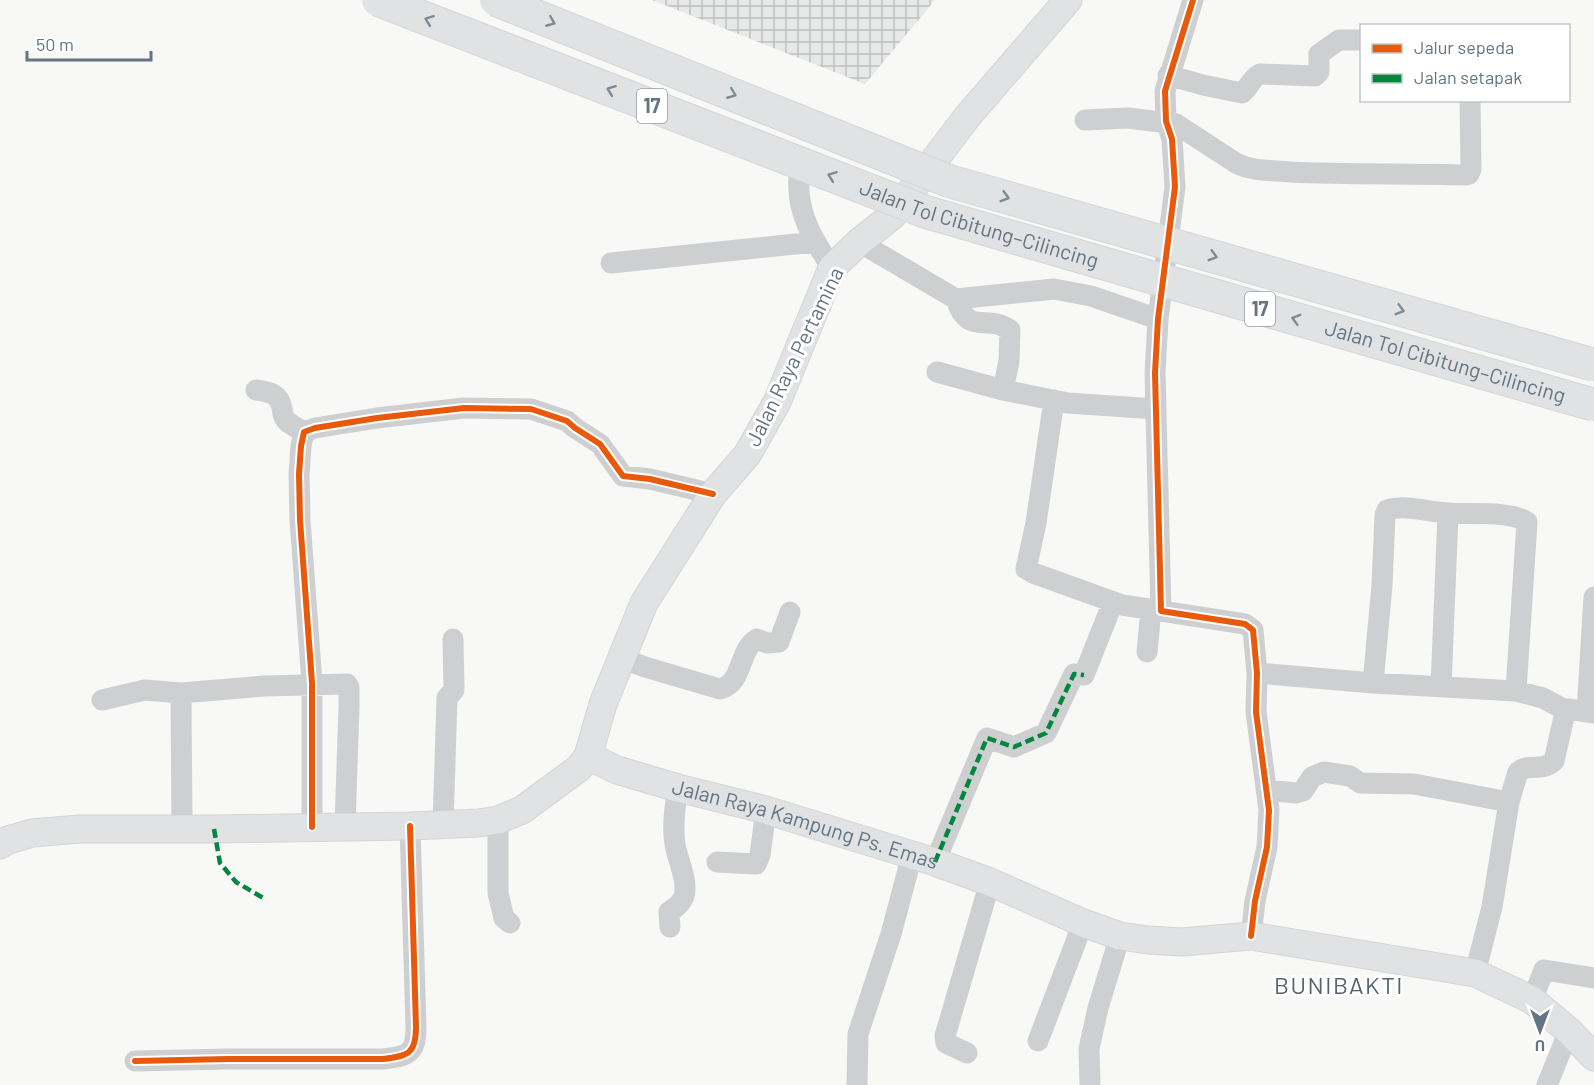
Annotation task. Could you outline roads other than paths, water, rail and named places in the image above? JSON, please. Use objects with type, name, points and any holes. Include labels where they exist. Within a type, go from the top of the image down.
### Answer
[{"type":"highway","name":"Jalan Tol Cibitung–Cilincing","points":[[378,0],[926,212],[1594,405]]},
{"type":"highway","name":"Jalan Tol Cibitung–Cilincing","points":[[496,0],[949,181],[1594,365]]},
{"type":"main road","name":"Jalan Raya Pertamina","points":[[588,756],[603,704],[644,603],[713,494],[747,455],[777,402],[832,268],[859,242],[892,216],[968,117],[1068,0]]},
{"type":"main road","name":"Jalan Raya Kampung Ps. Emas","points":[[588,756],[617,770],[766,810],[924,859],[990,882],[1083,923],[1120,936],[1182,942],[1251,936],[1475,973],[1533,999],[1594,1057]]},
{"type":"main road","points":[[0,845],[8,840],[43,831],[79,829],[478,824],[498,820],[522,810],[556,787],[579,768],[588,756]]},
{"type":"street","points":[[1147,652],[1156,611],[1155,374],[1158,319],[1175,188],[1172,139],[1166,121],[1165,91],[1168,75],[1193,0]]},
{"type":"street","points":[[1168,75],[1242,93],[1248,89],[1255,76],[1260,74],[1315,76],[1318,72],[1319,54],[1339,40],[1360,40]]},
{"type":"street","points":[[1085,120],[1128,118],[1166,121],[1180,126],[1245,168],[1308,173],[1466,175],[1472,169],[1470,102]]},
{"type":"street","points":[[799,175],[800,204],[815,242],[832,268]]},
{"type":"street","points":[[611,263],[815,242]]},
{"type":"street","points":[[859,242],[956,299],[1053,289],[1091,296],[1158,319]]},
{"type":"street","points":[[956,299],[960,312],[966,318],[1000,325],[1010,330],[1009,361],[1004,390]]},
{"type":"street","points":[[937,372],[1004,390],[1054,400],[1155,410]]},
{"type":"street","points":[[256,390],[276,395],[280,401],[283,417],[304,432]]},
{"type":"street","points":[[1054,400],[1036,524],[1026,569],[1113,602],[1156,611],[1245,624],[1253,630],[1257,674],[1256,712],[1269,810],[1267,846],[1254,901],[1251,936]]},
{"type":"street","points":[[304,432],[315,428],[376,418],[464,408],[531,409],[567,421],[600,444],[623,476],[713,494]]},
{"type":"street","points":[[304,432],[299,474],[300,520],[312,683],[312,827]]},
{"type":"street","points":[[1373,683],[1382,585],[1385,515],[1387,510],[1399,507],[1448,514],[1495,515],[1518,518],[1527,522],[1516,691]]},
{"type":"street","points":[[1441,687],[1448,514]]},
{"type":"street","points":[[1475,973],[1492,908],[1509,802],[1518,772],[1522,768],[1545,767],[1554,761],[1583,712],[1594,597]]},
{"type":"street","points":[[857,1085],[858,1034],[891,934],[924,859],[987,738],[1014,747],[1046,733],[1074,674],[1084,675],[1113,602]]},
{"type":"street","points":[[621,658],[720,688],[728,687],[734,680],[750,643],[757,639],[767,643],[778,642],[790,612]]},
{"type":"street","points":[[443,825],[447,698],[454,690],[453,639]]},
{"type":"street","points":[[1257,674],[1516,691],[1583,712]]},
{"type":"street","points":[[102,700],[145,690],[181,693],[312,683],[346,684],[349,687],[345,826]]},
{"type":"street","points":[[181,693],[182,829]]},
{"type":"street","points":[[1266,790],[1296,793],[1303,791],[1312,777],[1324,772],[1350,776],[1360,783],[1414,784],[1509,802]]},
{"type":"street","points":[[670,927],[669,912],[683,897],[684,887],[682,863],[675,843],[674,818],[678,788]]},
{"type":"street","points":[[717,862],[756,864],[760,855],[766,810]]},
{"type":"street","points":[[498,820],[498,893],[504,918],[510,923]]},
{"type":"street","points":[[135,1061],[383,1059],[401,1057],[410,1052],[416,1043],[416,1027],[410,826]]},
{"type":"street","points":[[967,1053],[950,1047],[946,1043],[945,1035],[990,882]]},
{"type":"street","points":[[1038,1041],[1083,923]]},
{"type":"street","points":[[1089,1085],[1089,1049],[1098,1008],[1120,936]]},
{"type":"street","points":[[1533,999],[1544,970],[1594,978]]},
{"type":"street","points":[[1547,1085],[1569,1031]]},
{"type":"district","name":"BUNIBAKTI","points":[[1339,986]]}]
